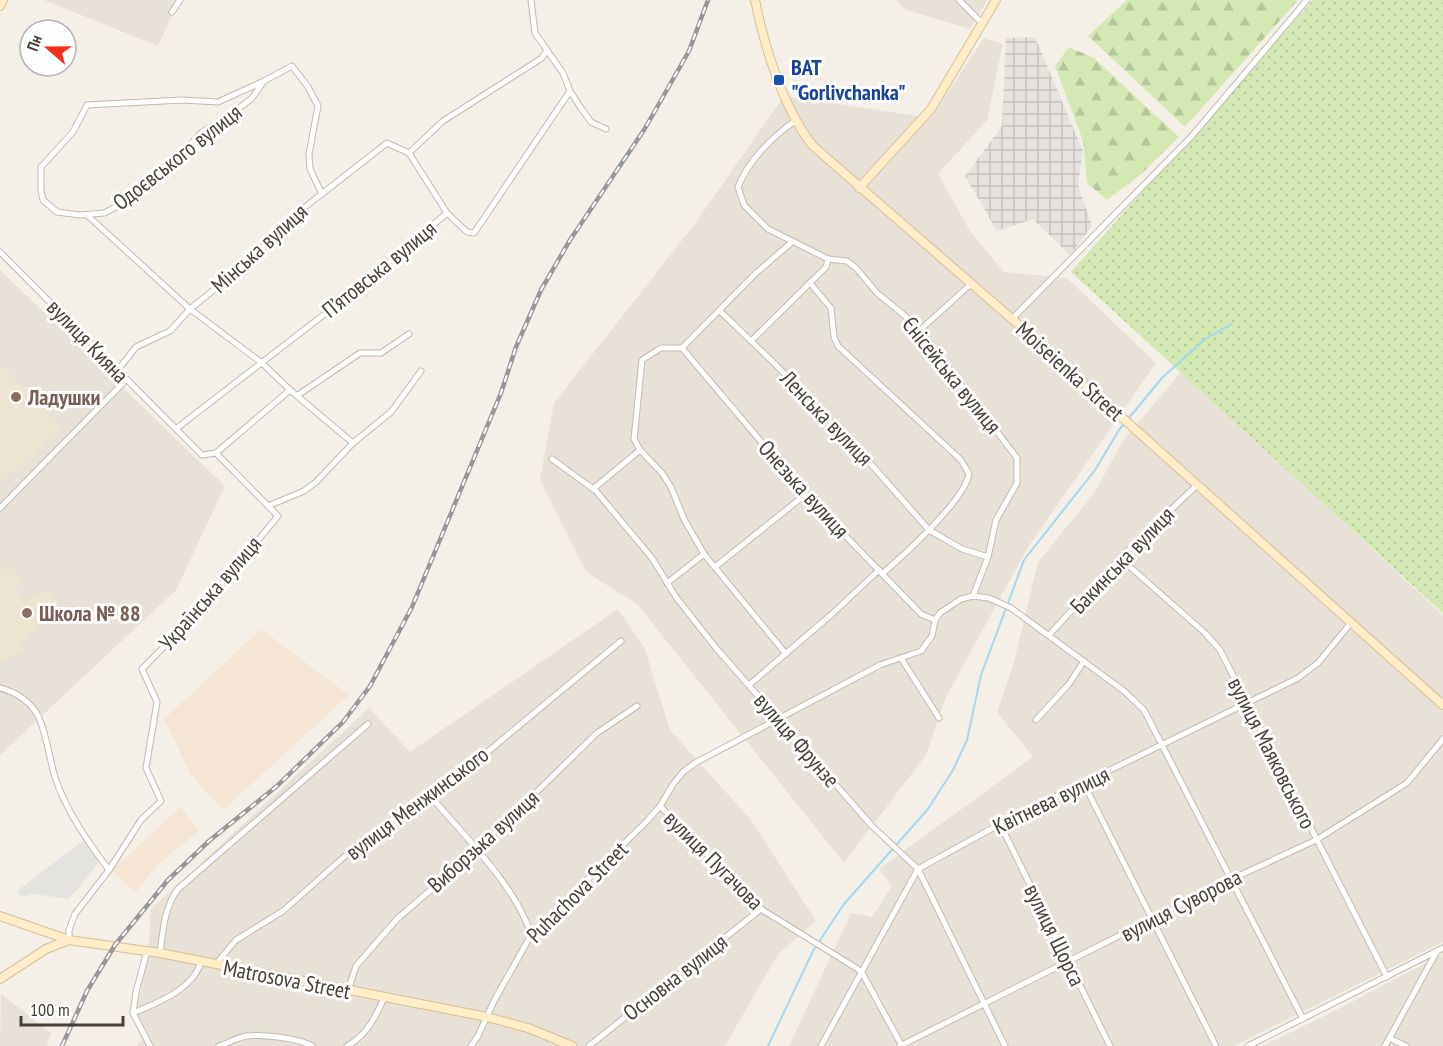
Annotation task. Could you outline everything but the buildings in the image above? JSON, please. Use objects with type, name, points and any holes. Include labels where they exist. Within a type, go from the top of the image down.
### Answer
[{"type":"street","points":[[0,6],[3,0]]},
{"type":"street","points":[[172,12],[180,0]]},
{"type":"street","points":[[531,0],[535,33],[563,73],[570,91],[591,122],[606,129]]},
{"type":"street","name":"Moiseienka Street","points":[[755,0],[765,39],[795,121],[813,146],[1012,319],[1443,705]]},
{"type":"street","points":[[959,0],[982,23]]},
{"type":"street","points":[[859,188],[931,109],[996,0]]},
{"type":"street","points":[[1012,319],[1191,137],[1308,0]]},
{"type":"street","points":[[447,213],[409,153],[443,121],[542,58],[547,50]]},
{"type":"street","name":"Одоєвського вулиця","points":[[264,81],[252,98],[224,120],[202,132],[184,151],[136,188],[116,207],[104,213],[87,215],[57,212],[44,200],[41,191],[41,167],[73,132],[87,105],[182,100],[218,102],[292,66],[308,87],[318,106],[311,144],[310,169],[322,194]]},
{"type":"street","name":"П’ятовська вулиця","points":[[177,428],[348,296],[447,213],[467,232],[474,232],[570,91]]},
{"type":"street","name":"Єнісейська вулиця","points":[[795,121],[769,142],[742,176],[738,187],[744,205],[768,229],[828,259],[847,261],[856,268],[877,292],[920,330],[1017,458],[1017,483],[996,520],[988,557]]},
{"type":"street","name":"Мінська вулиця","points":[[117,371],[136,347],[170,331],[190,309],[236,272],[277,235],[296,214],[387,143],[409,153]]},
{"type":"street","points":[[87,215],[190,309],[262,363],[353,443]]},
{"type":"street","points":[[786,654],[704,554],[684,519],[667,480],[640,450],[634,439],[642,360],[661,348],[682,348],[755,274],[792,242]]},
{"type":"street","name":"вулиця Кияна","points":[[0,252],[126,380],[177,428]]},
{"type":"street","points":[[751,341],[828,264],[828,259]]},
{"type":"street","points":[[749,685],[929,530],[961,491],[969,474],[961,460],[837,346],[831,308],[810,283]]},
{"type":"street","points":[[920,330],[971,284]]},
{"type":"street","name":"Ленська вулиця","points":[[720,311],[870,463],[929,530],[962,549],[988,557]]},
{"type":"street","points":[[298,394],[360,353],[381,353],[409,334]]},
{"type":"street","name":"Онезька вулиця","points":[[682,348],[806,494],[921,614],[935,620]]},
{"type":"street","points":[[268,506],[304,491],[316,482],[353,443],[391,412],[421,371]]},
{"type":"street","points":[[0,508],[126,380]]},
{"type":"street","points":[[216,453],[290,390]]},
{"type":"street","name":"Українська вулиця","points":[[109,870],[141,820],[161,801],[146,768],[157,702],[142,669],[201,608],[278,516],[216,453],[202,455],[177,428]]},
{"type":"street","points":[[593,489],[640,450]]},
{"type":"street","name":"вулиця Фрунзе","points":[[552,459],[593,489],[652,558],[676,597],[716,648],[872,826],[918,869],[1005,1046]]},
{"type":"street","name":"Бакинська вулиця","points":[[1049,635],[1119,558],[1196,486]]},
{"type":"street","points":[[715,567],[806,494]]},
{"type":"street","points":[[667,583],[704,554]]},
{"type":"street","points":[[973,596],[988,557]]},
{"type":"street","name":"вулиця Маяковського","points":[[1119,558],[1213,641],[1220,650],[1387,977]]},
{"type":"street","points":[[935,620],[950,605],[973,596],[983,596],[999,602],[1011,608],[1084,661],[1124,691],[1144,710],[1303,1019]]},
{"type":"street","name":"Puhachova Street","points":[[487,1017],[531,934],[616,853],[660,806],[683,772],[695,763],[880,665],[921,651],[932,636],[935,620]]},
{"type":"street","name":"Квітнева вулиця","points":[[918,869],[1000,824],[1309,672],[1350,624]]},
{"type":"street","name":"вулиця Менжинського","points":[[215,964],[236,940],[283,911],[353,849],[403,811],[432,798],[621,641]]},
{"type":"street","points":[[901,658],[939,718]]},
{"type":"street","points":[[1036,720],[1069,684],[1084,661]]},
{"type":"street","points":[[0,687],[20,696],[38,716],[54,776],[65,802],[109,870],[75,914],[69,930],[69,940],[46,950],[0,979]]},
{"type":"street","name":"Виборзька вулиця","points":[[348,991],[356,966],[382,934],[477,850],[597,733],[637,706]]},
{"type":"street","points":[[160,953],[168,905],[178,890],[368,724]]},
{"type":"street","name":"вулиця Суворова","points":[[901,1046],[1232,879],[1316,840],[1407,783],[1443,739]]},
{"type":"street","points":[[1084,784],[1216,1046]]},
{"type":"street","points":[[432,798],[477,850],[522,910],[531,934]]},
{"type":"street","name":"вулиця Пугачова","points":[[660,806],[761,909],[861,970]]},
{"type":"street","name":"вулиця Щорса","points":[[1000,824],[1110,1046]]},
{"type":"street","points":[[820,1046],[918,869]]},
{"type":"street","name":"Основна вулиця","points":[[589,1046],[761,909]]},
{"type":"street","name":"Matrosova Street","points":[[0,916],[69,940],[160,953],[487,1017],[528,1028],[572,1046]]},
{"type":"street","points":[[43,931],[47,940],[46,950]]},
{"type":"street","points":[[1248,1046],[1440,950]]},
{"type":"street","points":[[1385,1046],[1440,950]]},
{"type":"street","points":[[147,951],[133,1012],[150,1046]]},
{"type":"street","points":[[133,1012],[164,998],[192,979],[199,970],[201,962]]},
{"type":"street","points":[[1413,963],[1422,966],[1422,978]]},
{"type":"street","points":[[861,970],[901,1046]]},
{"type":"street","points":[[346,1046],[370,1028],[384,998]]},
{"type":"street","points":[[471,1046],[483,1028],[487,1017]]},
{"type":"street","points":[[219,1046],[246,1036],[256,1036],[296,1040],[312,1046]]},
{"type":"street","points":[[1389,1038],[1406,1046]]},
{"type":"shaded area","points":[[44,0],[179,0],[158,46]]},
{"type":"shaded area","points":[[896,0],[987,0],[970,29],[904,9]]},
{"type":"shaded area","points":[[1035,37],[1083,151],[1078,185],[1092,226],[1070,255],[1033,219],[997,231],[965,176],[1002,126],[1006,38]]},
{"type":"shaded area","points":[[984,38],[1003,44],[987,120],[938,174],[970,231],[1004,272],[1067,278],[1156,363],[1028,547],[946,697],[926,755],[844,863],[637,604],[586,572],[540,480],[554,403],[694,225],[784,96],[931,118]]},
{"type":"shaded area","points":[[0,270],[225,486],[176,590],[0,755]]},
{"type":"shaded area","name":"Ладушки","points":[[2,364],[62,428],[0,484],[0,366]]},
{"type":"shaded area","points":[[1182,371],[1443,615],[1443,942],[1234,1046],[789,1046],[851,913],[872,917],[892,886],[879,869],[1033,757],[997,712],[1013,666],[1038,562],[1095,492],[1122,442]]},
{"type":"shaded area","name":"Школа № 88","points":[[9,564],[24,580],[16,590],[25,602],[45,589],[61,606],[45,625],[42,621],[21,644],[24,650],[8,660],[0,661],[0,571]]},
{"type":"shaded area","points":[[618,609],[644,647],[670,730],[751,820],[816,921],[778,954],[725,1046],[137,1046],[148,1034],[136,1012],[148,957],[151,909],[369,708],[410,752]]},
{"type":"shaded area","points":[[261,629],[349,695],[223,810],[191,775],[164,719]]},
{"type":"shaded area","points":[[181,807],[199,831],[158,864],[135,893],[112,870]]},
{"type":"shaded area","points":[[84,840],[99,862],[69,899],[34,894],[21,897],[17,891]]},
{"type":"shaded area","points":[[1443,954],[1443,1046],[1263,1046],[1342,1007]]},
{"type":"shaded area","points":[[1,994],[51,1033],[47,1046],[0,1046]]},
{"type":"green space","points":[[1127,0],[1298,0],[1185,127],[1088,36]]},
{"type":"green space","points":[[1313,0],[1443,0],[1443,613],[1071,272]]},
{"type":"green space","points":[[1069,47],[1094,58],[1179,137],[1140,175],[1107,200],[1087,183],[1083,141],[1055,66]]},
{"type":"waterway","points":[[768,1046],[813,951],[844,904],[928,809],[953,770],[967,740],[981,675],[1024,560],[1095,470],[1119,430],[1162,378],[1205,339],[1232,324]]},
{"type":"railway","points":[[62,1046],[87,991],[115,945],[168,880],[209,841],[277,786],[343,722],[370,686],[412,607],[541,290],[570,240],[644,130],[689,51],[708,0]]},
{"type":"place","name":"BAT \"Gorlivchanka\"","points":[[779,80]]},
{"type":"place","name":"Ладушки","points":[[16,397]]},
{"type":"place","name":"Школа № 88","points":[[27,613]]}]
